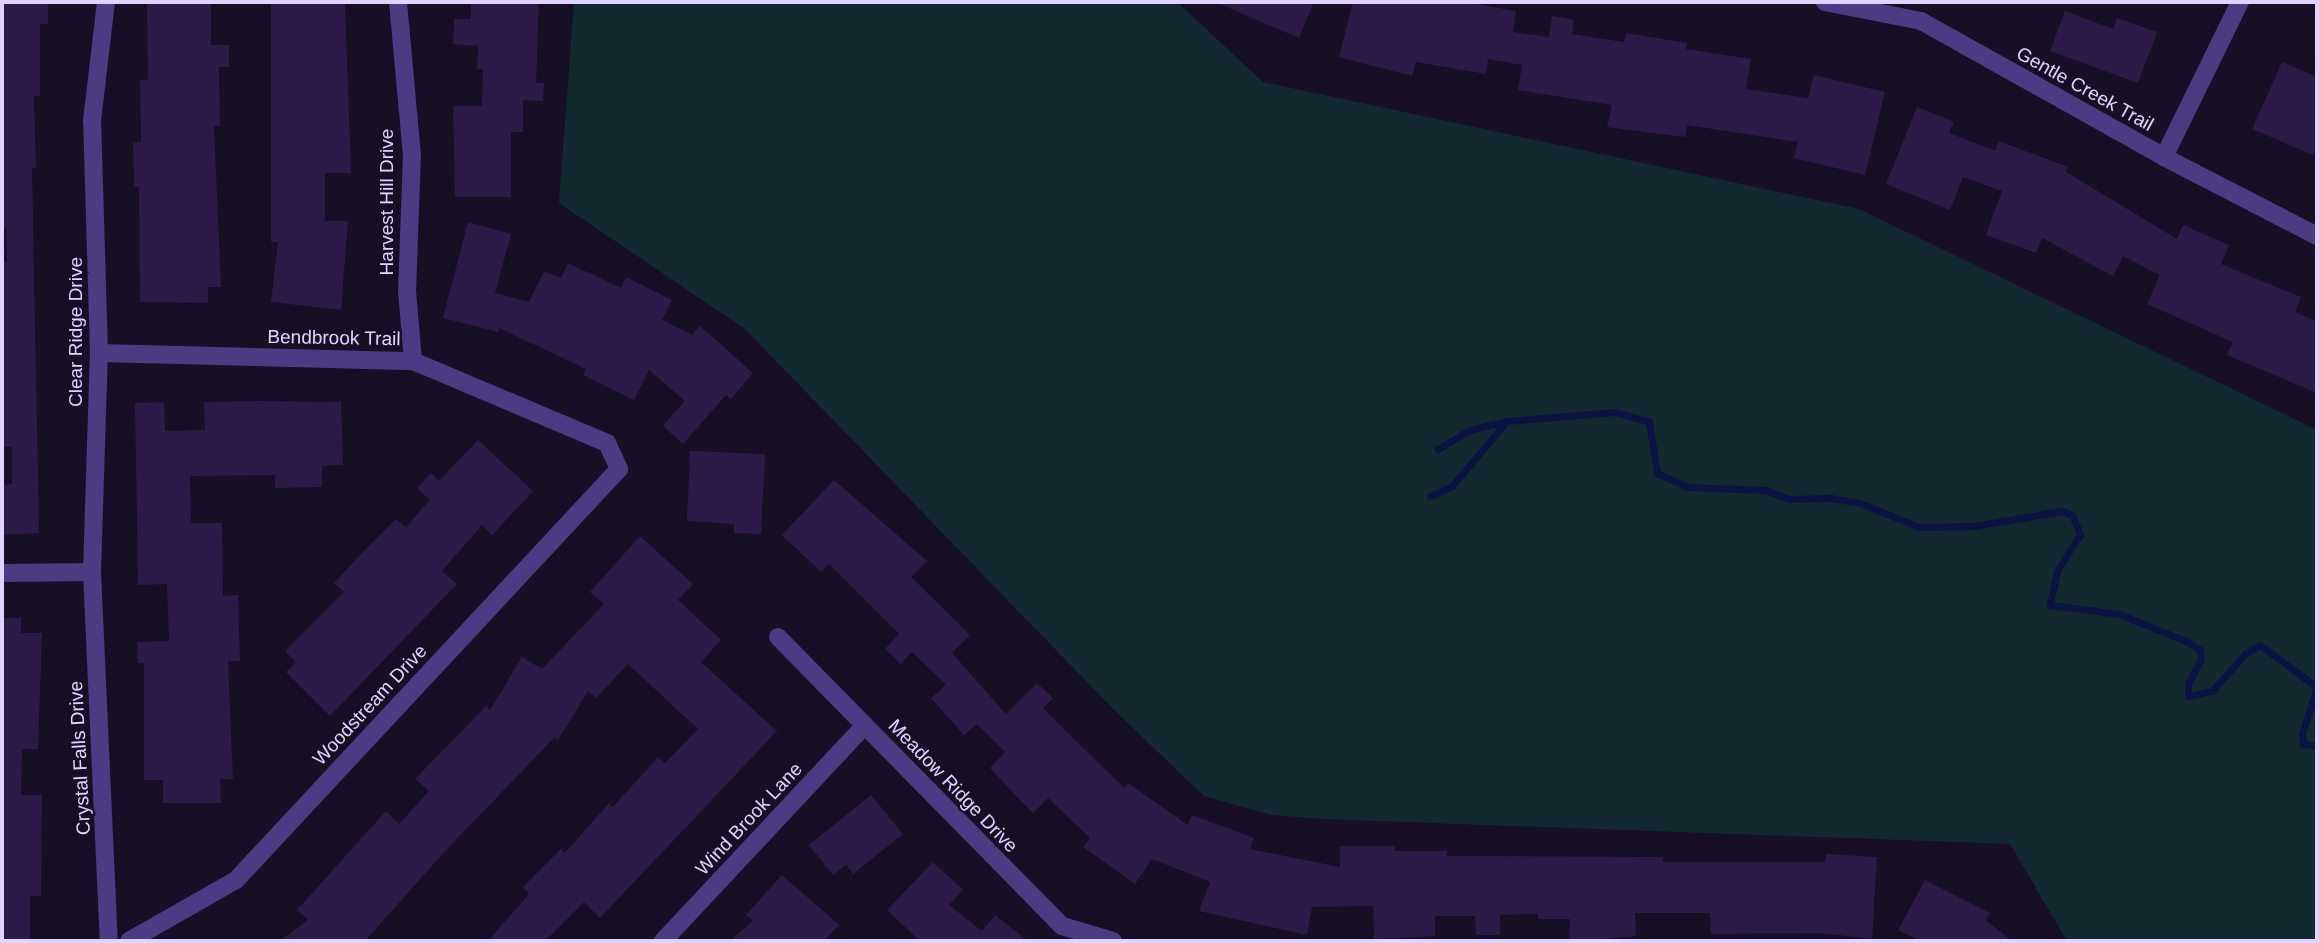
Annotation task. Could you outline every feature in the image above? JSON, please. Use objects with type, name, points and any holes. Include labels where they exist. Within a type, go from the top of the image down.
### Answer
[{"type":"street","name":"Clear Ridge Drive","points":[[92,572],[99,353],[92,121],[106,2]]},
{"type":"street","name":"Harvest Hill Drive","points":[[398,2],[412,155],[407,291],[413,361]]},
{"type":"street","name":"Gentle Creek Trail","points":[[1825,2],[1878,6],[1921,21],[2164,157],[2317,236]]},
{"type":"street","points":[[2164,157],[2240,2]]},
{"type":"street","name":"Bendbrook Trail","points":[[99,353],[413,361],[607,443],[619,469]]},
{"type":"street","name":"Woodstream Drive","points":[[129,941],[236,880],[619,469]]},
{"type":"street","points":[[2,573],[92,572]]},
{"type":"street","name":"Crystal Falls Drive","points":[[92,572],[109,941]]},
{"type":"street","name":"Meadow Ridge Drive","points":[[778,637],[1062,926],[1113,941]]},
{"type":"street","name":"Wind Brook Lane","points":[[663,941],[864,726]]},
{"type":"green space","points":[[574,2],[1177,2],[1263,82],[1859,209],[2317,430],[2317,941],[2067,941],[2010,844],[1323,819],[1272,815],[1204,796],[1114,710],[745,329],[559,203]]},
{"type":"building","points":[[2,2],[48,2],[48,24],[40,24],[40,96],[34,96],[36,168],[32,168],[39,533],[2,535],[2,485],[12,484],[12,447],[2,447],[2,262],[7,262],[6,228],[2,228]]},
{"type":"building","points":[[147,2],[211,2],[211,45],[229,45],[229,67],[219,67],[220,126],[214,126],[221,287],[208,287],[208,303],[140,302],[139,187],[134,187],[133,143],[141,142],[140,80],[148,80]]},
{"type":"building","points":[[271,2],[345,2],[351,173],[325,173],[325,221],[348,221],[341,310],[271,302],[278,242],[271,242]]},
{"type":"building","points":[[471,2],[539,2],[536,83],[544,83],[543,101],[523,100],[523,132],[511,132],[511,197],[455,197],[453,106],[482,106],[483,69],[477,69],[478,46],[453,44],[454,19],[471,19]]},
{"type":"building","points":[[1215,2],[1314,2],[1299,38]]},
{"type":"building","points":[[1353,2],[1465,2],[1516,11],[1513,32],[1549,37],[1552,16],[1574,20],[1572,34],[1624,42],[1626,33],[1687,43],[1686,49],[1751,59],[1746,89],[1808,98],[1814,75],[1885,92],[1865,175],[1794,158],[1798,142],[1687,125],[1685,137],[1607,127],[1612,105],[1518,90],[1522,65],[1488,59],[1486,74],[1416,62],[1412,76],[1339,57]]},
{"type":"building","points":[[2065,11],[2113,29],[2117,18],[2157,32],[2138,83],[2050,51]]},
{"type":"building","points":[[2282,62],[2317,77],[2317,145],[2313,155],[2252,129]]},
{"type":"building","points":[[1917,107],[1954,122],[1949,133],[1995,151],[1999,141],[2068,167],[2066,172],[2177,239],[2183,225],[2229,245],[2221,264],[2301,297],[2295,312],[2317,322],[2317,393],[2227,355],[2233,342],[2147,304],[2160,275],[2123,256],[2113,276],[2042,238],[2036,253],[1986,235],[2002,191],[1963,177],[1950,210],[1886,184]]},
{"type":"building","points":[[468,222],[511,234],[495,293],[529,302],[544,271],[561,278],[568,263],[621,288],[626,277],[672,300],[662,320],[692,335],[700,326],[753,373],[731,399],[726,395],[683,444],[663,426],[685,401],[649,370],[634,400],[583,375],[586,369],[499,328],[498,332],[443,318]]},
{"type":"building","points":[[164,402],[165,431],[205,430],[204,402],[341,402],[343,465],[322,466],[322,487],[275,488],[275,475],[190,476],[191,523],[222,523],[223,596],[238,595],[240,661],[228,661],[233,779],[220,779],[221,803],[163,803],[163,780],[144,780],[144,663],[138,663],[137,642],[169,641],[167,584],[138,585],[135,403]]},
{"type":"building","points":[[478,440],[533,491],[492,535],[482,525],[442,571],[457,584],[330,716],[286,672],[296,662],[285,651],[344,592],[334,583],[363,552],[396,519],[406,527],[430,500],[417,488],[431,473],[439,481]]},
{"type":"building","points":[[690,451],[765,454],[761,534],[734,533],[734,524],[687,521]]},
{"type":"building","points":[[834,480],[927,561],[911,577],[970,635],[952,653],[1006,714],[1037,683],[1053,698],[1043,708],[1124,788],[1128,783],[1188,825],[1192,815],[1254,838],[1250,849],[1340,867],[1340,846],[1395,846],[1395,851],[1447,851],[1447,856],[1663,857],[1663,862],[1825,862],[1826,854],[1877,857],[1872,939],[1821,933],[1711,934],[1710,913],[1635,913],[1636,936],[1569,939],[1570,919],[1538,919],[1538,914],[1500,915],[1500,935],[1476,935],[1475,916],[1435,916],[1435,936],[1374,939],[1373,906],[1312,907],[1307,935],[1199,911],[1210,882],[1152,859],[1135,884],[1083,847],[1090,838],[1048,798],[1033,813],[990,768],[1005,752],[977,724],[964,735],[931,698],[946,685],[912,652],[901,664],[885,649],[899,634],[829,564],[821,572],[782,535]]},
{"type":"building","points":[[640,536],[693,584],[678,600],[721,640],[701,662],[777,731],[600,918],[584,902],[545,941],[488,941],[529,894],[523,887],[561,849],[565,853],[609,803],[613,807],[658,757],[665,763],[698,729],[628,664],[596,698],[588,691],[558,740],[554,738],[448,848],[365,941],[280,941],[308,920],[297,910],[386,811],[399,824],[429,791],[415,779],[486,706],[490,710],[522,657],[542,669],[604,604],[590,592]]},
{"type":"building","points":[[2,618],[21,618],[21,633],[42,633],[38,749],[22,749],[21,795],[42,795],[41,896],[30,896],[30,941],[2,941]]},
{"type":"building","points":[[871,795],[903,834],[853,874],[846,865],[833,875],[809,845]]},
{"type":"building","points":[[933,862],[963,890],[949,905],[982,931],[995,915],[1028,941],[920,941],[887,910]]},
{"type":"building","points":[[782,875],[839,925],[824,941],[730,941],[753,921],[746,915]]},
{"type":"building","points":[[1925,880],[1990,913],[1986,920],[2012,941],[1920,941],[1898,930]]},
{"type":"waterway","points":[[1438,449],[1470,430],[1507,421],[1615,412],[1649,422],[1657,473],[1687,487],[1765,490],[1789,499],[1830,498],[1860,503],[1919,527],[1974,526],[2062,511],[2072,515],[2080,534],[2057,571],[2050,605],[2119,614],[2188,642],[2200,650],[2201,659],[2188,683],[2188,696],[2212,691],[2245,654],[2260,645],[2317,687],[2302,734],[2303,744],[2317,746]]},
{"type":"waterway","points":[[1430,496],[1452,486],[1506,422]]}]
